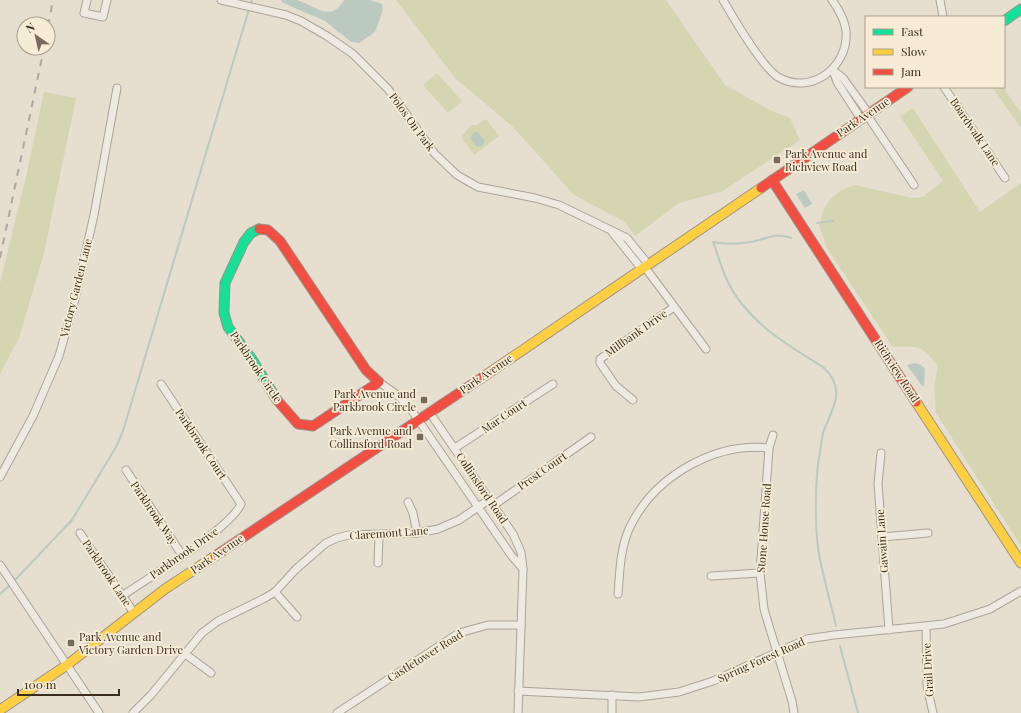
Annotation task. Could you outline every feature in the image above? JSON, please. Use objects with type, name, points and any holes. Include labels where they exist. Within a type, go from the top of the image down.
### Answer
[{"type":"main road","points":[[1005,20],[1021,9]]},
{"type":"main road","name":"Park Avenue","points":[[0,710],[67,665],[165,589],[419,420],[907,88]]},
{"type":"main road","name":"Richview Road","points":[[772,180],[1021,563]]},
{"type":"main road","name":"Parkbrook Circle","points":[[259,229],[264,229],[277,237],[366,370],[379,382],[313,426],[306,426],[292,419],[280,404],[251,358],[228,327],[224,313],[225,283],[244,242],[251,233],[259,229]]},
{"type":"street","points":[[87,0],[84,13],[103,17],[107,0]]},
{"type":"street","name":"Polos On Park","points":[[221,0],[260,8],[301,21],[353,54],[388,89],[434,154],[457,175],[483,188],[539,199],[559,205],[611,230],[644,266],[706,349]]},
{"type":"street","points":[[722,0],[742,32],[776,75],[787,81],[806,82],[822,78],[833,70],[838,62],[844,46],[846,31],[832,0]]},
{"type":"street","points":[[940,0],[943,16]]},
{"type":"street","points":[[833,70],[837,82],[865,116],[914,185]]},
{"type":"street","name":"Victory Garden Lane","points":[[0,476],[33,416],[61,348],[74,303],[94,215],[118,88]]},
{"type":"street","name":"Boardwalk Lane","points":[[945,88],[1005,178]]},
{"type":"street","name":"Millbank Drive","points":[[633,400],[616,386],[600,363],[600,359],[674,307]]},
{"type":"street","name":"Parkbrook Circle","points":[[379,382],[396,394],[419,420]]},
{"type":"street","name":"Parkbrook Court","points":[[161,384],[241,504]]},
{"type":"street","name":"Mar Court","points":[[455,448],[553,384]]},
{"type":"street","name":"Collinsford Road","points":[[430,412],[513,534],[521,552],[523,569],[518,713]]},
{"type":"street","name":"Collinsford Road","points":[[419,420],[511,555],[523,569]]},
{"type":"street","name":"Stone House Road","points":[[773,435],[769,448],[760,573],[764,609],[778,651],[794,713]]},
{"type":"street","name":"Prest Court","points":[[492,502],[591,438]]},
{"type":"street","points":[[618,594],[620,560],[625,540],[632,523],[643,506],[656,491],[694,463],[715,453],[744,447],[769,448]]},
{"type":"street","name":"Gawain Lane","points":[[881,453],[878,484],[889,630]]},
{"type":"street","name":"Parkbrook Way","points":[[126,470],[182,555]]},
{"type":"street","points":[[466,488],[477,481]]},
{"type":"street","points":[[408,502],[413,513],[417,533]]},
{"type":"street","name":"Claremont Lane","points":[[133,713],[151,695],[202,633],[218,620],[275,592],[296,568],[326,543],[349,535],[417,533],[448,526],[479,506],[492,502]]},
{"type":"street","name":"Parkbrook Drive","points":[[122,596],[208,538],[230,518],[241,504]]},
{"type":"street","points":[[882,537],[928,533]]},
{"type":"street","name":"Parkbrook Lane","points":[[80,534],[134,613]]},
{"type":"street","points":[[378,563],[379,535]]},
{"type":"street","points":[[0,565],[99,713]]},
{"type":"street","points":[[711,576],[760,573]]},
{"type":"street","name":"Spring Forest Road","points":[[518,691],[639,697],[679,692],[713,681],[778,651],[814,638],[944,624],[974,616],[996,606],[1021,591]]},
{"type":"street","points":[[275,592],[297,617]]},
{"type":"street","name":"Castletower Road","points":[[337,713],[459,633],[488,625],[521,625]]},
{"type":"street","name":"Grail Drive","points":[[926,627],[927,686],[933,713]]},
{"type":"street","points":[[184,653],[211,673]]},
{"type":"street","points":[[612,696],[612,713]]},
{"type":"green space","points":[[396,0],[666,0],[725,85],[770,110],[790,118],[800,140],[721,192],[679,203],[635,236],[625,222],[574,195],[512,126],[455,78]]},
{"type":"green space","points":[[437,73],[462,101],[448,113],[423,85]]},
{"type":"green space","points":[[993,88],[1004,88],[1021,113],[1021,128]]},
{"type":"green space","points":[[44,92],[76,98],[44,253],[19,338],[0,374],[0,283],[26,177]]},
{"type":"green space","points":[[913,108],[980,212],[1021,183],[1021,546],[936,413],[934,387],[938,366],[928,354],[919,348],[893,347],[827,248],[819,225],[824,209],[830,199],[840,191],[854,185],[912,198],[923,197],[943,181],[900,116]]},
{"type":"green space","points":[[486,119],[499,136],[474,155],[461,137],[471,125],[477,125]]},
{"type":"shaded area","points":[[281,0],[297,0],[316,9],[328,12],[339,7],[344,0],[370,0],[382,4],[383,10],[375,32],[359,43],[351,42],[325,21],[283,3]]},
{"type":"shaded area","points":[[474,132],[478,132],[485,141],[482,146],[477,147],[470,138]]},
{"type":"shaded area","points":[[804,190],[812,204],[805,208],[796,194]]},
{"type":"shaded area","points":[[915,363],[921,365],[925,369],[924,386],[922,386],[907,365]]},
{"type":"waterway","points":[[250,5],[252,0]]},
{"type":"waterway","points":[[14,581],[72,520],[116,447],[123,431],[249,9]]},
{"type":"waterway","points":[[817,223],[833,221]]},
{"type":"waterway","points":[[713,242],[728,244],[751,242],[776,236],[786,236],[791,238]]},
{"type":"waterway","points":[[713,242],[727,280],[735,295],[745,308],[781,340],[823,367],[835,383],[836,398],[823,433],[819,457],[816,491],[816,515],[818,548],[836,626]]},
{"type":"waterway","points":[[0,594],[11,584]]},
{"type":"waterway","points":[[840,646],[858,713]]},
{"type":"railway","points":[[50,16],[53,0]]},
{"type":"railway","points":[[0,258],[42,56]]},
{"type":"traffic: fast","points":[[1005,20],[1021,9]]},
{"type":"traffic: fast","points":[[259,229],[251,233],[244,242],[225,283],[224,313],[228,327],[251,358],[277,400]]},
{"type":"traffic: slow","points":[[486,375],[761,188]]},
{"type":"traffic: slow","points":[[916,402],[1021,563]]},
{"type":"traffic: slow","points":[[0,710],[67,665],[165,589],[215,556]]},
{"type":"traffic: jam","points":[[761,188],[907,88]]},
{"type":"traffic: jam","points":[[772,180],[916,402]]},
{"type":"traffic: jam","points":[[259,229],[268,230],[280,241],[366,370],[379,382],[313,426],[298,424],[277,400]]},
{"type":"traffic: jam","points":[[215,556],[486,375]]},
{"type":"place","name":"Park Avenue and Richview Road","points":[[777,160]]},
{"type":"place","name":"Park Avenue and Parkbrook Circle","points":[[424,400]]},
{"type":"place","name":"Park Avenue and Collinsford Road","points":[[420,437]]},
{"type":"place","name":"Park Avenue and Victory Garden Drive","points":[[71,643]]}]
